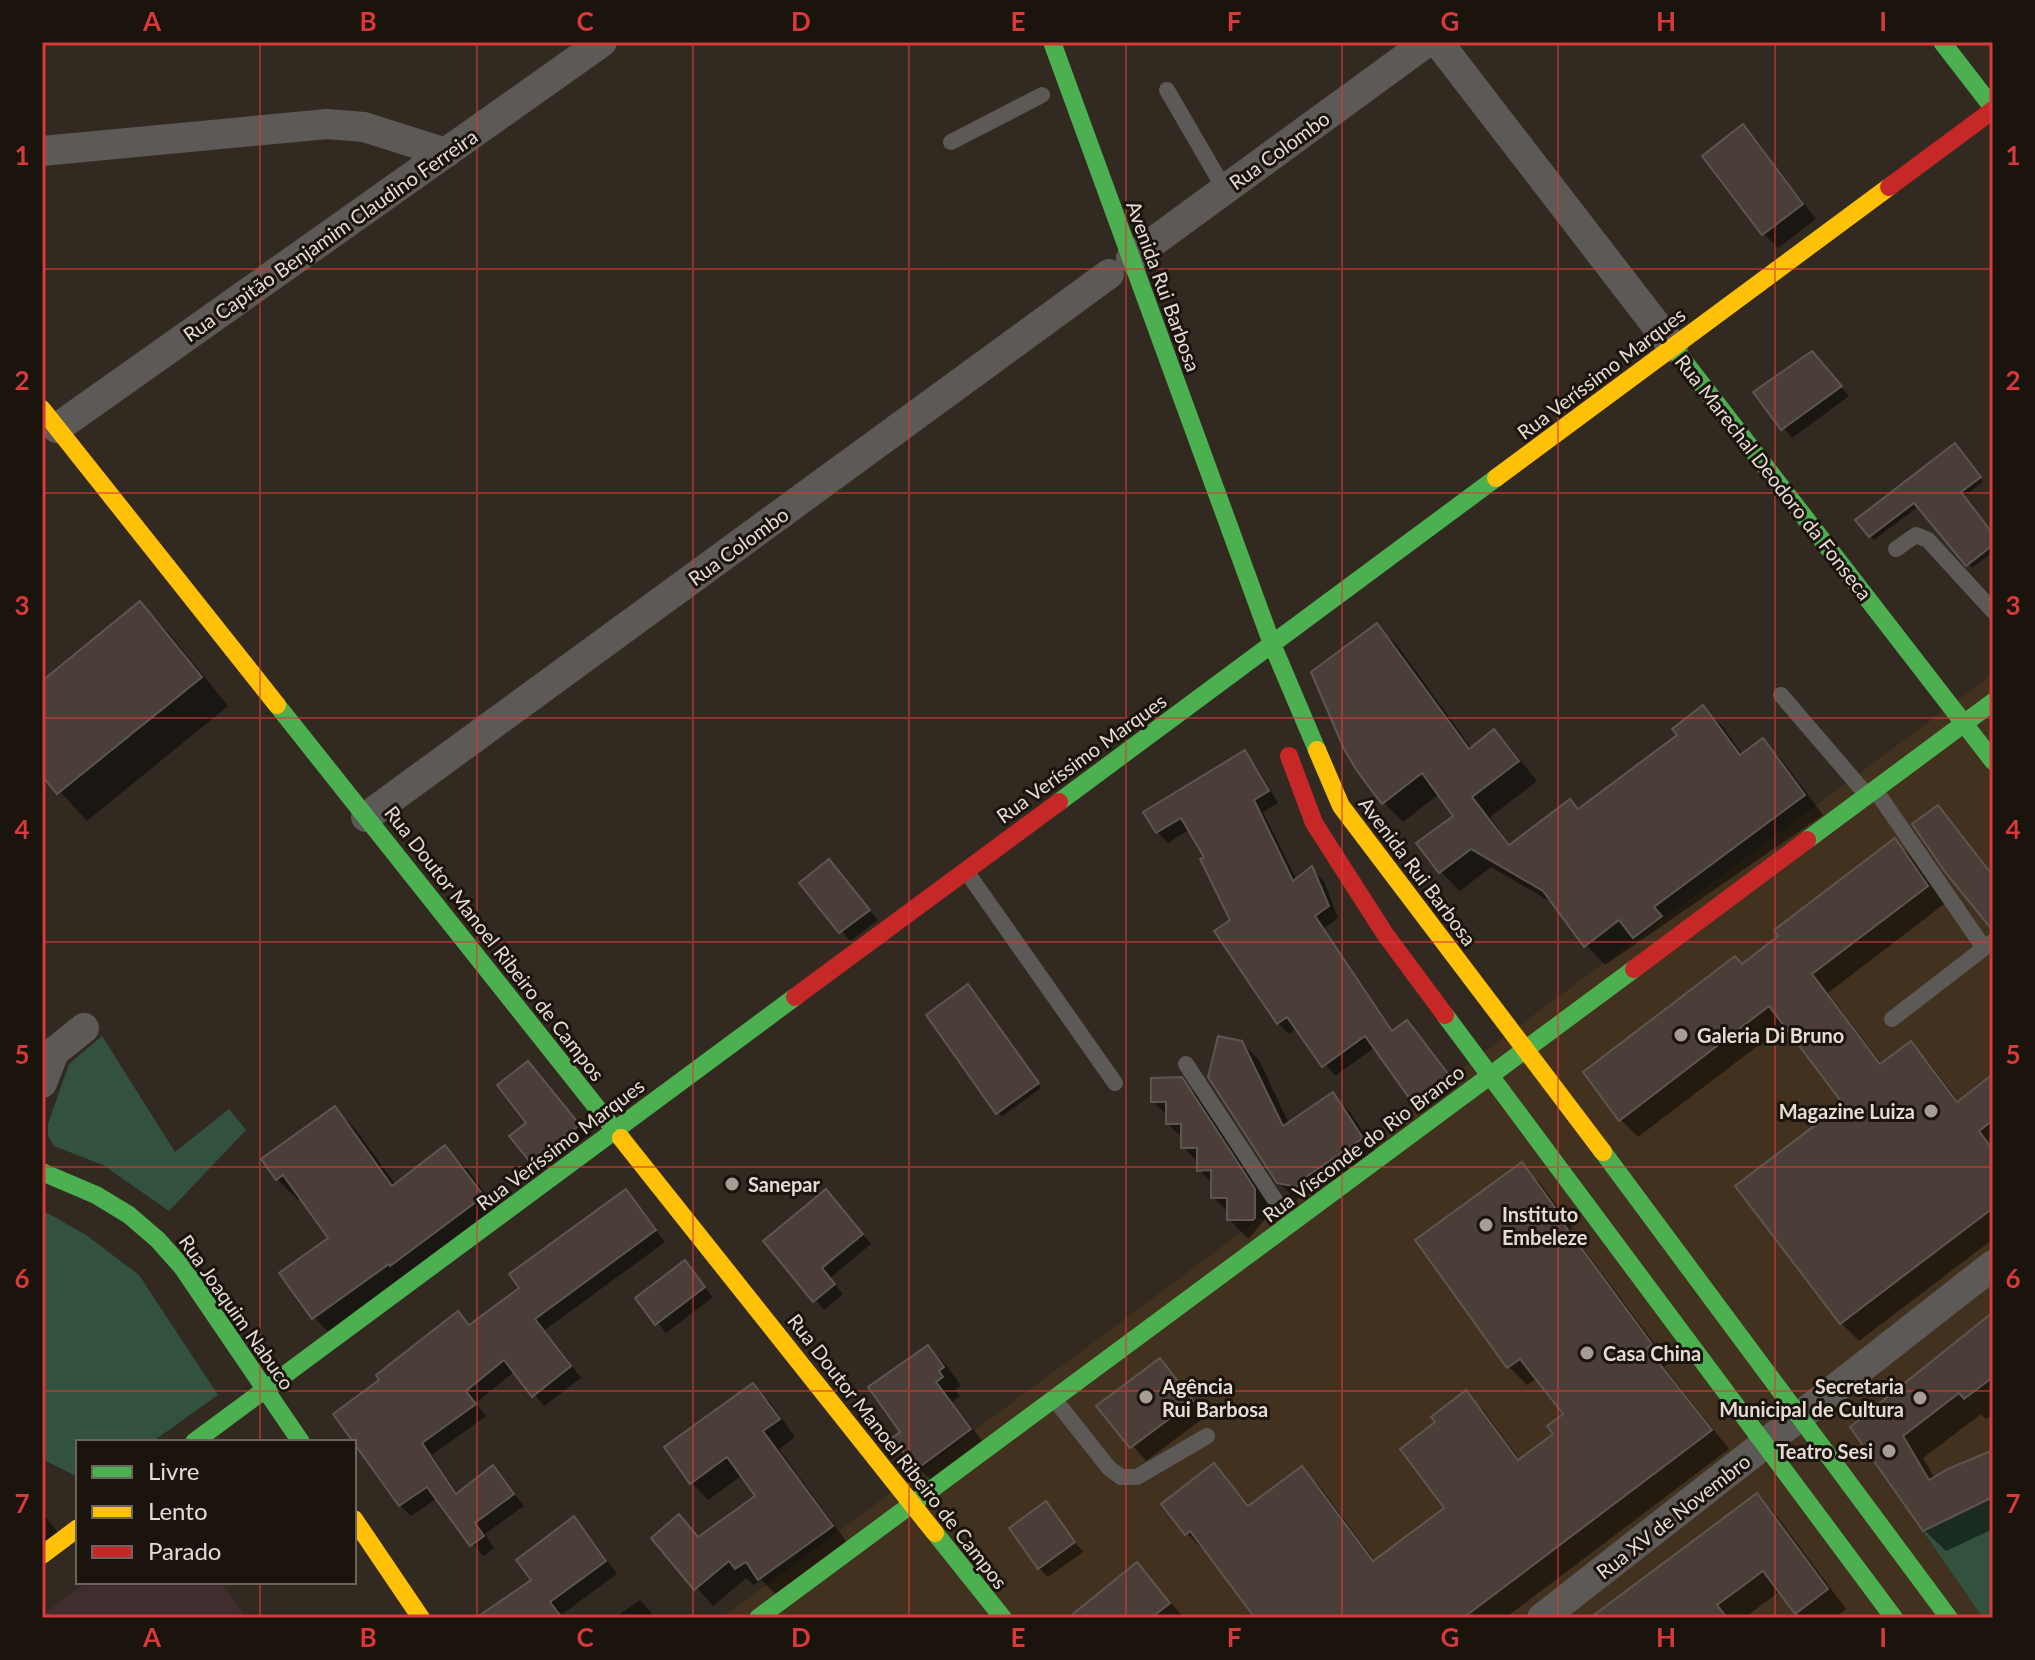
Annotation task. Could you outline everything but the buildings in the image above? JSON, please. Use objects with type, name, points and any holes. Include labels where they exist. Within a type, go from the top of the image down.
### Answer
[{"type":"main road","name":"Avenida Rui Barbosa","points":[[1052,42],[1115,270],[1341,806],[1527,1048],[1949,1618]]},
{"type":"main road","points":[[1942,42],[1993,109]]},
{"type":"main road","name":"Rua Veríssimo Marques","points":[[197,1440],[1993,109]]},
{"type":"main road","name":"Rua Marechal Deodoro da Fonseca","points":[[1673,347],[1993,761]]},
{"type":"main road","name":"Rua Doutor Manoel Ribeiro de Campos","points":[[50,418],[1003,1618]]},
{"type":"main road","name":"Rua Visconde do Rio Branco","points":[[758,1618],[1993,702]]},
{"type":"main road","points":[[1283,741],[1314,823],[1385,934],[1894,1618]]},
{"type":"main road","name":"Rua Joaquim Nabuco","points":[[42,1172],[96,1195],[129,1215],[158,1240],[182,1267],[300,1440]]},
{"type":"main road","points":[[356,1522],[421,1618]]},
{"type":"main road","points":[[42,1555],[76,1530]]},
{"type":"street","name":"Rua Capitão Benjamim Claudino Ferreira","points":[[50,418],[446,153],[602,42]]},
{"type":"street","name":"Rua Colombo","points":[[366,817],[1427,42]]},
{"type":"street","name":"Rua Marechal Deodoro da Fonseca","points":[[1438,42],[1673,347]]},
{"type":"street","points":[[42,151],[327,124],[364,127],[446,153]]},
{"type":"street","points":[[42,1083],[54,1052],[84,1028]]},
{"type":"street","name":"Rua XV de Novembro","points":[[1542,1618],[1993,1265]]},
{"type":"lane","points":[[1167,90],[1225,190]]},
{"type":"lane","points":[[951,142],[1042,95]]},
{"type":"lane","points":[[1896,549],[1916,535],[1928,540],[1993,611]]},
{"type":"lane","points":[[1781,695],[1871,793],[1989,945],[1892,1019]]},
{"type":"lane","points":[[965,871],[1115,1083]]},
{"type":"lane","points":[[1186,1064],[1290,1224]]},
{"type":"lane","points":[[1054,1399],[1109,1468],[1121,1477],[1137,1477],[1207,1436]]},
{"type":"shaded area","points":[[1993,674],[1993,1618],[722,1618]]},
{"type":"shaded area","points":[[84,1584],[221,1584],[246,1618],[42,1618]]},
{"type":"green space","points":[[102,1036],[175,1152],[229,1109],[246,1130],[169,1211],[103,1165],[54,1146],[48,1136],[48,1124],[69,1064]]},
{"type":"green space","points":[[42,1210],[86,1235],[139,1275],[218,1395],[155,1440],[76,1440],[76,1476],[42,1459]]},
{"type":"green space","points":[[1993,1499],[1993,1618],[1983,1618],[1923,1531]]},
{"type":"traffic: fast","points":[[1052,42],[1272,644],[1317,750]]},
{"type":"traffic: fast","points":[[1942,42],[1993,108]]},
{"type":"traffic: fast","points":[[1673,347],[1993,761]]},
{"type":"traffic: fast","points":[[1059,802],[1496,478]]},
{"type":"traffic: fast","points":[[1807,840],[1993,702]]},
{"type":"traffic: fast","points":[[277,705],[621,1138]]},
{"type":"traffic: fast","points":[[758,1618],[1634,969]]},
{"type":"traffic: fast","points":[[197,1440],[795,997]]},
{"type":"traffic: fast","points":[[1445,1015],[1894,1618]]},
{"type":"traffic: fast","points":[[1603,1152],[1949,1618]]},
{"type":"traffic: fast","points":[[42,1172],[96,1195],[129,1215],[158,1240],[182,1267],[300,1440]]},
{"type":"traffic: fast","points":[[935,1533],[1003,1618]]},
{"type":"traffic: slow","points":[[1496,478],[1889,187]]},
{"type":"traffic: slow","points":[[42,409],[277,705]]},
{"type":"traffic: slow","points":[[1317,750],[1341,806],[1603,1152]]},
{"type":"traffic: slow","points":[[621,1138],[935,1533]]},
{"type":"traffic: slow","points":[[356,1522],[421,1618]]},
{"type":"traffic: slow","points":[[42,1555],[76,1530]]},
{"type":"traffic: jam","points":[[1889,187],[1993,110]]},
{"type":"traffic: jam","points":[[1289,756],[1314,823],[1385,934],[1445,1015]]},
{"type":"traffic: jam","points":[[795,997],[1059,802]]},
{"type":"traffic: jam","points":[[1634,969],[1807,840]]},
{"type":"place","name":"Galeria Di Bruno","points":[[1681,1035]]},
{"type":"place","name":"Magazine Luiza","points":[[1931,1111]]},
{"type":"place","name":"Sanepar","points":[[732,1184]]},
{"type":"place","name":"Instituto Embeleze","points":[[1486,1225]]},
{"type":"place","name":"Casa China","points":[[1587,1353]]},
{"type":"place","name":"Agência Rui Barbosa","points":[[1146,1397]]},
{"type":"place","name":"Secretaria Municipal de Cultura","points":[[1920,1398]]},
{"type":"place","name":"Teatro Sesi","points":[[1889,1451]]}]
